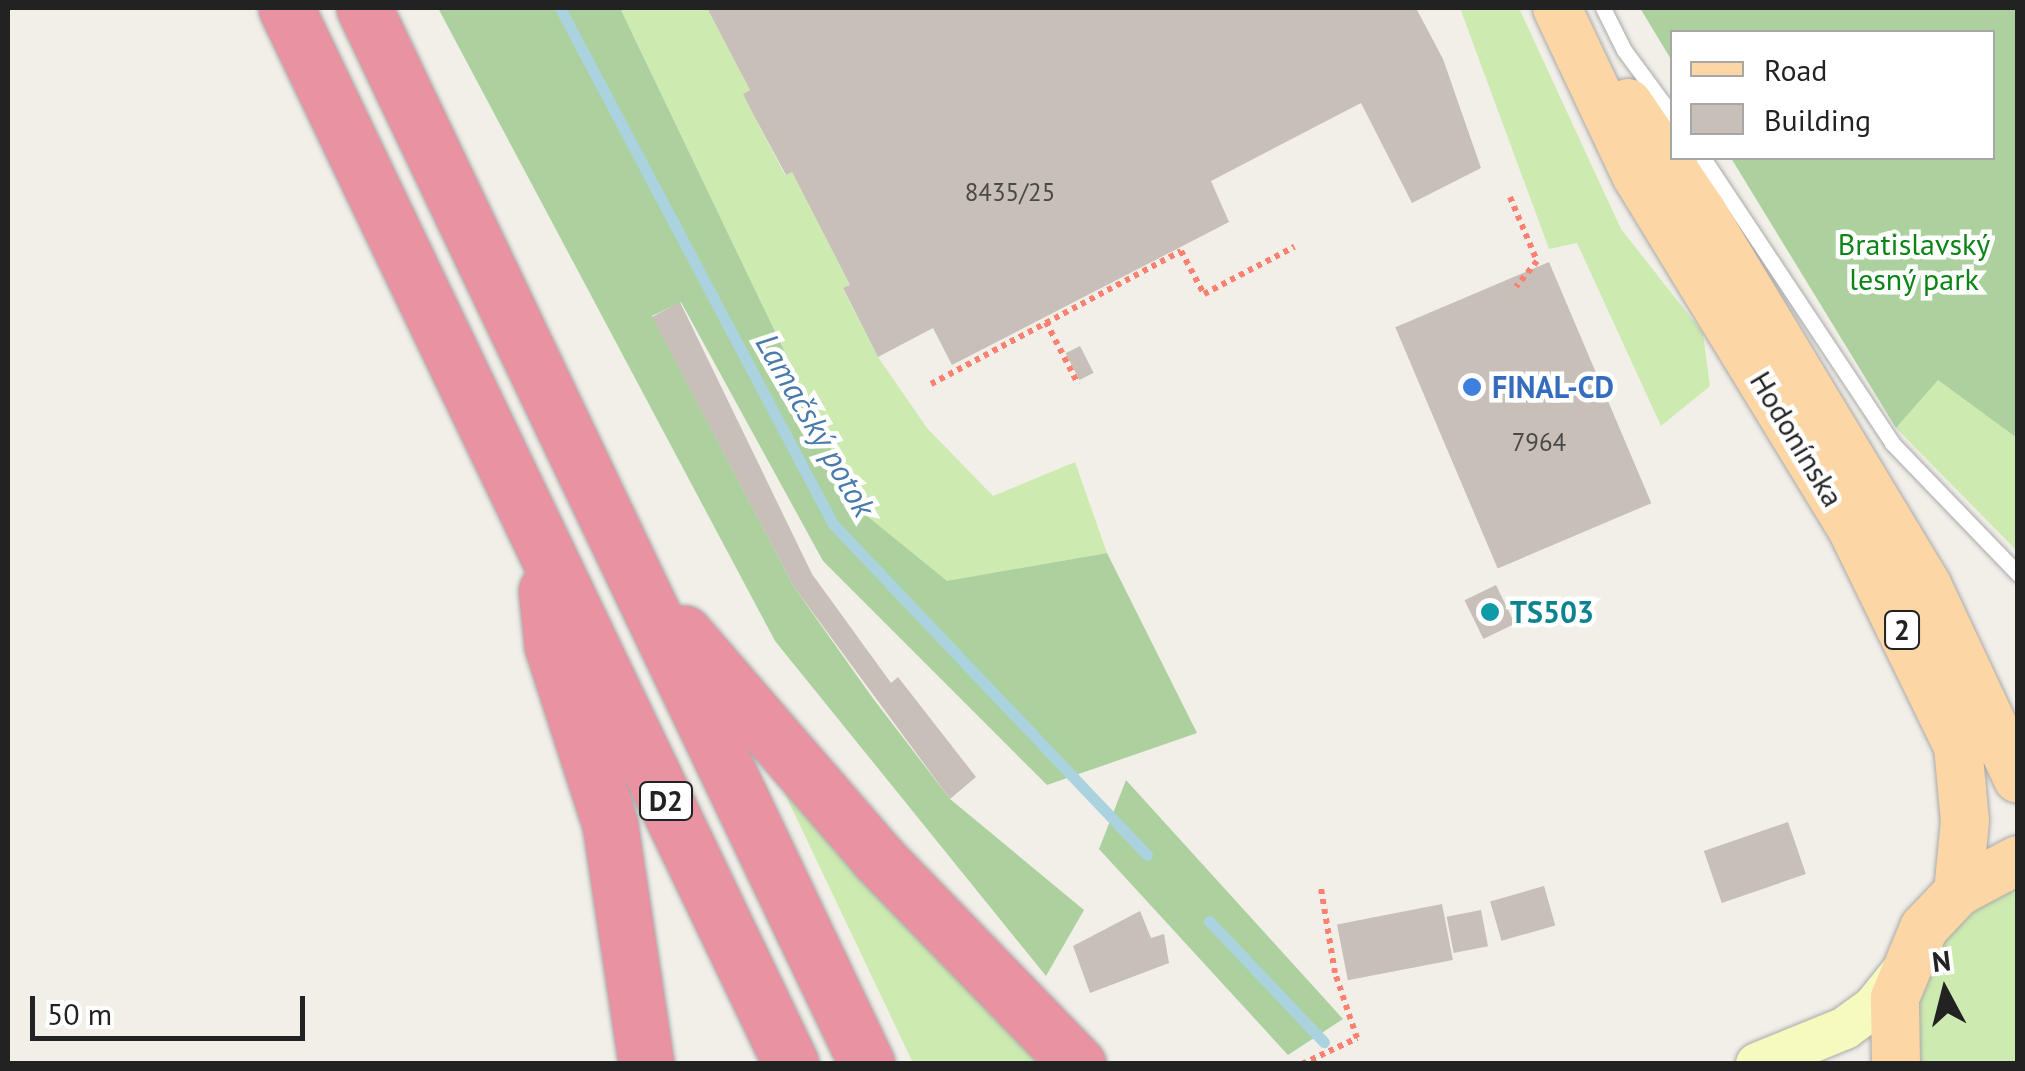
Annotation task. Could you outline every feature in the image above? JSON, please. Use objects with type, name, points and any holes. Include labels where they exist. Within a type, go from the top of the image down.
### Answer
[{"type":"highway","name":"D2","points":[[286,8],[791,1064]]},
{"type":"highway","name":"D2","points":[[364,8],[867,1064]]},
{"type":"highway","points":[[541,538],[552,646],[610,825],[646,1064]]},
{"type":"highway","points":[[640,581],[880,858],[1078,1064]]},
{"type":"main road","name":"Hodonínska","points":[[1558,8],[1702,212],[1845,445],[2002,727],[2018,779]]},
{"type":"main road","name":"Hodonínska","points":[[1558,8],[1636,175],[1852,529],[1958,746],[1965,821],[1958,892]]},
{"type":"main road","points":[[1896,1064],[1892,1024],[1902,972],[1924,928],[1958,892],[2018,860]]},
{"type":"main road","points":[[1758,1064],[1846,1028],[1902,972]]},
{"type":"lane","points":[[1603,8],[1624,50],[1670,113]]},
{"type":"lane","points":[[1705,160],[1892,444],[2018,574]]},
{"type":"path","points":[[1510,197],[1537,261],[1516,287]]},
{"type":"path","points":[[931,384],[1181,251],[1204,294],[1294,247]]},
{"type":"path","points":[[1046,322],[1078,384]]},
{"type":"path","points":[[1302,1064],[1357,1038],[1335,973],[1321,888]]},
{"type":"green space","points":[[438,8],[620,8],[861,511],[947,581],[1107,553],[1197,733],[1047,785],[823,561],[681,302],[652,316],[794,587],[872,697],[950,799],[1084,910],[1046,976],[775,641]]},
{"type":"green space","points":[[620,8],[707,8],[750,90],[743,94],[751,110],[785,175],[792,172],[850,285],[843,289],[878,357],[927,428],[993,496],[1075,462],[1107,553],[947,582],[861,511]]},
{"type":"green space","points":[[1460,8],[1519,8],[1621,229],[1703,333],[1710,386],[1661,426],[1577,243],[1549,249]]},
{"type":"green space","name":"Bratislavský lesný park","points":[[1640,8],[2017,8],[2017,438],[1938,380],[1896,428],[1732,160],[1995,160],[1995,30],[1670,30],[1670,58]]},
{"type":"green space","points":[[1938,379],[2017,438],[2017,551],[1896,428]]},
{"type":"green space","points":[[1126,780],[1343,1019],[1288,1055],[1099,849]]},
{"type":"green space","points":[[803,784],[1047,1063],[913,1063],[785,794]]},
{"type":"green space","points":[[2017,889],[2017,1063],[1910,1064],[1909,1011],[1939,944],[1985,902]]},
{"type":"building","points":[[707,8],[1416,8],[1443,59],[1481,168],[1412,203],[1361,103],[1211,181],[1229,222],[952,365],[933,328],[878,357],[843,288],[850,285],[792,172],[786,175],[751,110],[743,94],[750,90]]},
{"type":"building","points":[[1549,262],[1651,503],[1498,568],[1395,327]]},
{"type":"building","points":[[680,302],[812,574],[891,683],[898,677],[976,777],[950,799],[794,587],[652,317]]},
{"type":"building","points":[[1080,346],[1094,373],[1079,380],[1066,353]]},
{"type":"building","name":"TS503","points":[[1496,585],[1515,624],[1483,639],[1465,600]]},
{"type":"building","points":[[1788,822],[1806,874],[1722,903],[1704,851]]},
{"type":"building","points":[[1544,886],[1555,925],[1501,941],[1490,901]]},
{"type":"building","points":[[1442,904],[1453,960],[1348,980],[1337,924]]},
{"type":"building","points":[[1481,910],[1488,946],[1454,953],[1447,917]]},
{"type":"building","points":[[1140,911],[1151,938],[1164,934],[1169,963],[1090,993],[1073,946]]},
{"type":"waterway","name":"Lamačský potok","points":[[560,8],[833,524],[1147,855]]},
{"type":"waterway","name":"Lamačský potok","points":[[1209,921],[1324,1042]]},
{"type":"place","name":"FINAL-CD","points":[[1472,387]]},
{"type":"place","name":"TS503","points":[[1490,612]]}]
